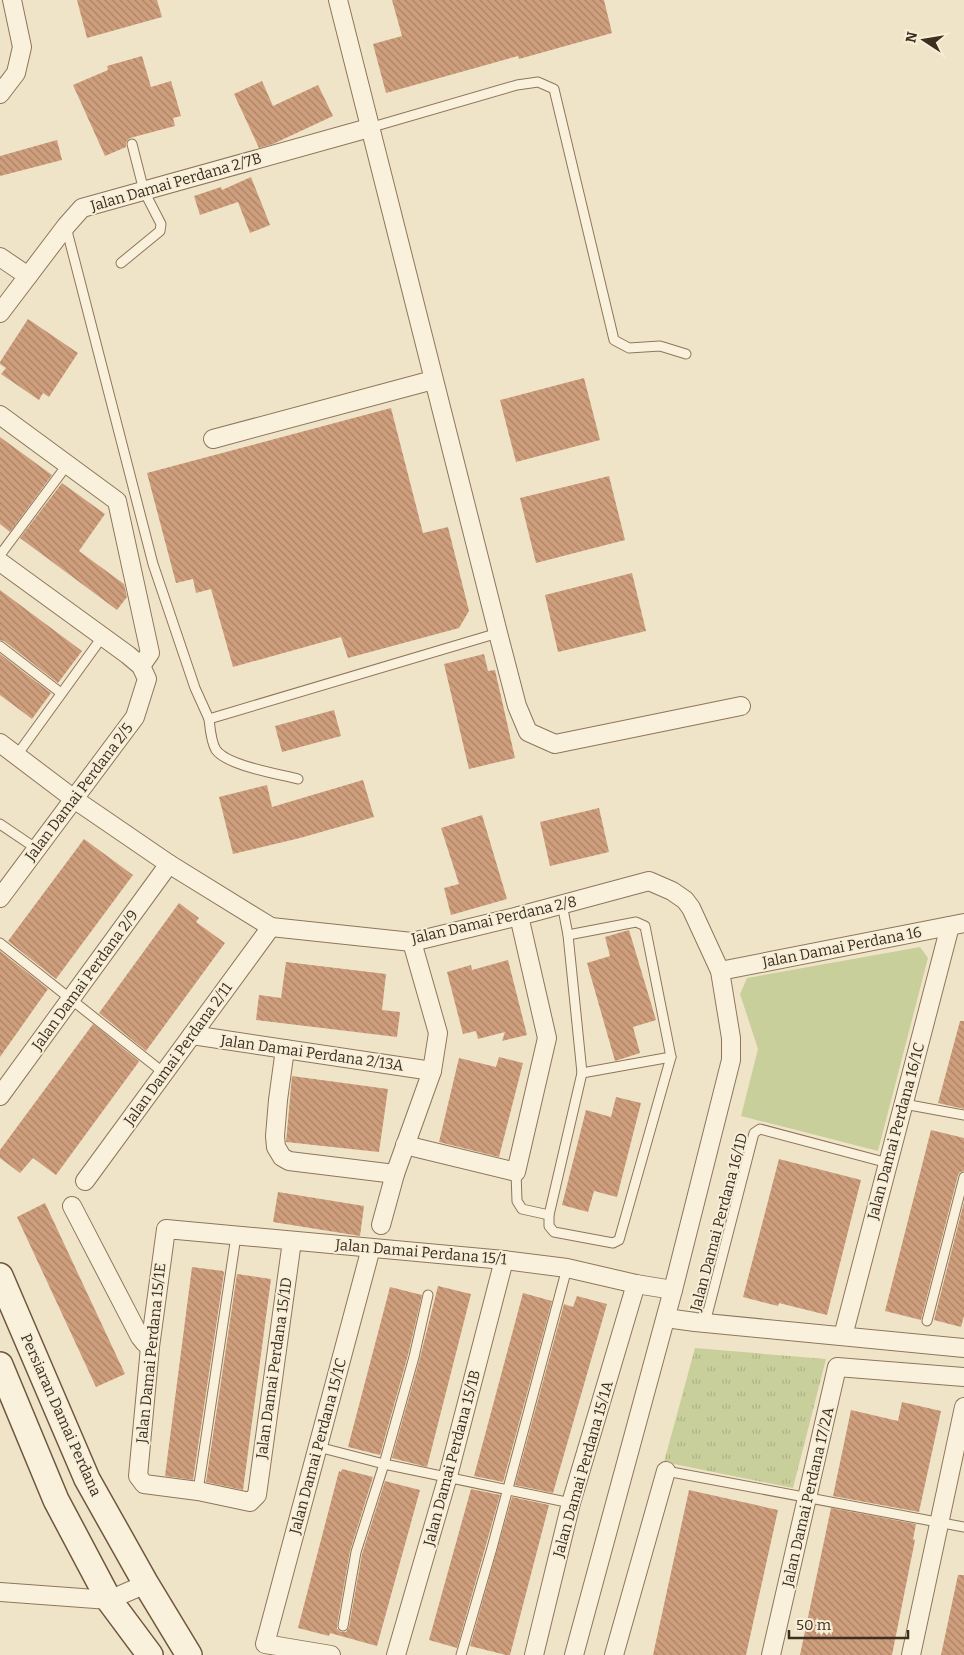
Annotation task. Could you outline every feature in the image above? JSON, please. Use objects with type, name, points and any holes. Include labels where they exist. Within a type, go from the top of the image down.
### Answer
[{"type":"main road","name":"Persiaran Damai Perdana","points":[[0,1276],[87,1479],[146,1584],[189,1655]]},
{"type":"main road","points":[[0,1365],[56,1500],[109,1600],[143,1650]]},
{"type":"street","points":[[0,94],[16,72],[22,47],[12,0]]},
{"type":"street","points":[[338,0],[498,633],[517,706],[528,732],[555,744],[741,706]]},
{"type":"street","name":"Jalan Damai Perdana 2/7B","points":[[0,313],[66,226],[82,208],[369,128]]},
{"type":"street","points":[[0,257],[28,276]]},
{"type":"street","points":[[213,440],[433,380]]},
{"type":"street","name":"Jalan Damai Perdana 2/5","points":[[0,415],[117,501],[150,653],[135,717],[0,898]]},
{"type":"street","points":[[0,562],[103,636],[144,673]]},
{"type":"street","name":"Jalan Damai Perdana 2/8","points":[[0,743],[74,799],[169,864],[271,927],[412,942],[520,916],[649,881],[672,891],[685,900],[720,971]]},
{"type":"street","name":"Jalan Damai Perdana 2/9","points":[[0,1096],[169,864]]},
{"type":"street","points":[[405,1145],[516,1172],[547,1038],[520,916]]},
{"type":"street","name":"Jalan Damai Perdana 16","points":[[720,971],[957,925]]},
{"type":"street","name":"Jalan Damai Perdana 16/1C","points":[[843,1336],[904,1104],[957,925]]},
{"type":"street","name":"Jalan Damai Perdana 2/11","points":[[86,1181],[271,927]]},
{"type":"street","points":[[381,1225],[395,1174],[432,1071],[438,1033],[412,942]]},
{"type":"street","points":[[574,1655],[666,1318],[731,1060],[731,1038],[720,971]]},
{"type":"street","name":"Jalan Damai Perdana 2/13A","points":[[192,1036],[432,1071]]},
{"type":"street","points":[[285,1049],[275,1136],[276,1147],[282,1157],[289,1161],[395,1174]]},
{"type":"street","points":[[72,1206],[140,1337],[150,1347]]},
{"type":"street","name":"Jalan Damai Perdana 15/1","points":[[166,1229],[504,1260],[567,1268],[636,1284],[673,1290]]},
{"type":"street","name":"Jalan Damai Perdana 15/1E","points":[[166,1229],[150,1347],[138,1476],[144,1484],[198,1491]]},
{"type":"street","name":"Jalan Damai Perdana 15/1D","points":[[198,1491],[250,1502],[257,1495],[292,1241]]},
{"type":"street","name":"Jalan Damai Perdana 15/1C","points":[[331,1655],[265,1644],[371,1248]]},
{"type":"street","name":"Jalan Damai Perdana 15/1B","points":[[396,1655],[448,1476],[504,1260]]},
{"type":"street","name":"Jalan Damai Perdana 15/1A","points":[[534,1655],[571,1503],[636,1284]]},
{"type":"street","points":[[666,1318],[964,1348]]},
{"type":"street","name":"Jalan Damai Perdana 17/2A","points":[[771,1655],[837,1367],[964,1377]]},
{"type":"street","points":[[911,1655],[964,1407]]},
{"type":"street","points":[[614,1655],[666,1471]]},
{"type":"street","points":[[0,1592],[109,1600],[146,1584]]},
{"type":"lane","points":[[369,128],[517,85],[538,82],[554,89],[614,340],[629,348],[660,346],[686,354]]},
{"type":"lane","points":[[121,263],[160,231],[161,224],[144,191],[132,144]]},
{"type":"lane","points":[[66,226],[152,564],[195,688],[209,719],[216,750],[237,764],[298,780]]},
{"type":"lane","points":[[0,555],[67,464]]},
{"type":"lane","points":[[209,719],[498,633]]},
{"type":"lane","points":[[17,755],[103,636]]},
{"type":"lane","points":[[0,646],[61,692]]},
{"type":"lane","points":[[0,824],[37,849]]},
{"type":"lane","points":[[562,904],[568,935],[582,1073],[548,1226],[554,1232],[613,1243],[619,1240],[671,1057],[645,926],[636,922],[568,935]]},
{"type":"lane","points":[[0,943],[164,1073]]},
{"type":"lane","points":[[582,1073],[671,1057]]},
{"type":"lane","points":[[904,1104],[964,1115]]},
{"type":"lane","name":"Jalan Damai Perdana 16/1D","points":[[705,1323],[754,1134],[760,1129],[888,1163]]},
{"type":"lane","points":[[516,1172],[517,1201],[522,1209],[549,1216]]},
{"type":"lane","points":[[927,1321],[964,1177]]},
{"type":"lane","points":[[198,1491],[236,1236]]},
{"type":"lane","points":[[461,1655],[492,1548],[567,1268]]},
{"type":"lane","points":[[343,1626],[356,1552],[384,1464],[414,1357],[428,1295]]},
{"type":"lane","points":[[318,1447],[384,1464],[571,1503]]},
{"type":"lane","points":[[666,1471],[964,1527]]},
{"type":"green space","points":[[920,947],[928,958],[878,1151],[741,1116],[758,1049],[740,994],[747,978]]},
{"type":"green space","points":[[695,1348],[826,1359],[793,1488],[664,1462]]},
{"type":"building","points":[[77,0],[157,0],[162,17],[87,38]]},
{"type":"building","points":[[392,0],[604,0],[612,33],[519,59],[518,56],[386,93],[373,44],[402,36]]},
{"type":"building","points":[[142,56],[151,87],[171,81],[181,116],[173,118],[175,126],[130,138],[126,142],[126,147],[105,156],[73,85],[108,70],[107,66]]},
{"type":"building","points":[[262,81],[273,106],[318,85],[333,116],[273,144],[259,148],[234,94]]},
{"type":"building","points":[[57,140],[62,160],[0,176],[0,156]]},
{"type":"building","points":[[251,177],[270,225],[250,233],[238,202],[200,215],[194,196],[221,187],[222,190]]},
{"type":"building","points":[[28,319],[78,353],[49,397],[43,393],[39,400],[1,374],[6,368],[0,362]]},
{"type":"building","points":[[584,378],[600,440],[516,462],[500,400]]},
{"type":"building","points":[[391,408],[423,533],[448,527],[469,611],[459,628],[348,658],[341,637],[233,667],[211,589],[196,593],[193,579],[176,583],[147,473]]},
{"type":"building","points":[[0,437],[52,475],[10,532],[0,524]]},
{"type":"building","points":[[609,476],[625,540],[536,563],[520,498]]},
{"type":"building","points":[[62,483],[105,514],[79,551],[124,584],[127,597],[117,610],[20,538]]},
{"type":"building","points":[[632,573],[646,631],[558,652],[545,595]]},
{"type":"building","points":[[0,590],[82,651],[58,683],[4,641],[0,640]]},
{"type":"building","points":[[0,654],[51,693],[32,719],[0,695]]},
{"type":"building","points":[[484,654],[488,671],[495,670],[515,758],[469,769],[444,664]]},
{"type":"building","points":[[334,710],[341,736],[282,752],[275,726]]},
{"type":"building","points":[[363,780],[374,817],[300,838],[233,854],[219,797],[267,785],[272,807]]},
{"type":"building","points":[[599,808],[609,852],[550,866],[540,822]]},
{"type":"building","points":[[482,815],[507,899],[451,915],[444,888],[459,884],[441,828]]},
{"type":"building","points":[[84,839],[133,875],[56,979],[8,941]]},
{"type":"building","points":[[179,903],[199,918],[196,922],[225,943],[146,1051],[99,1013]]},
{"type":"building","points":[[629,930],[656,1020],[633,1027],[640,1053],[615,1061],[587,963],[610,956],[605,937]]},
{"type":"building","points":[[0,951],[48,989],[0,1057]]},
{"type":"building","points":[[508,960],[527,1035],[502,1041],[505,1032],[478,1039],[476,1031],[463,1034],[447,972],[471,965],[472,970]]},
{"type":"building","points":[[286,962],[386,974],[382,1010],[400,1012],[397,1037],[256,1020],[259,995],[281,998]]},
{"type":"building","points":[[960,1021],[964,1021],[964,1109],[938,1103]]},
{"type":"building","points":[[93,1024],[139,1061],[56,1175],[33,1158],[20,1173],[0,1158],[0,1150]]},
{"type":"building","points":[[499,1057],[523,1063],[499,1157],[439,1142],[459,1058],[496,1067]]},
{"type":"building","points":[[292,1076],[388,1089],[379,1152],[286,1142]]},
{"type":"building","points":[[616,1097],[641,1103],[617,1197],[594,1191],[588,1212],[562,1205],[586,1110],[611,1117]]},
{"type":"building","points":[[931,1130],[964,1138],[964,1171],[958,1175],[921,1320],[885,1311]]},
{"type":"building","points":[[779,1159],[861,1180],[827,1315],[779,1303],[778,1306],[743,1297]]},
{"type":"building","points":[[278,1192],[364,1206],[360,1236],[273,1222]]},
{"type":"building","points":[[964,1202],[964,1316],[961,1327],[934,1320]]},
{"type":"building","points":[[45,1203],[125,1374],[96,1387],[17,1217]]},
{"type":"building","points":[[192,1267],[223,1271],[224,1273],[193,1480],[165,1476]]},
{"type":"building","points":[[237,1274],[271,1279],[243,1490],[206,1482]]},
{"type":"building","points":[[438,1286],[471,1294],[427,1467],[392,1458]]},
{"type":"building","points":[[390,1287],[422,1295],[408,1355],[380,1455],[348,1447]]},
{"type":"building","points":[[523,1293],[552,1301],[503,1482],[474,1476]]},
{"type":"building","points":[[577,1296],[607,1304],[553,1493],[515,1485],[564,1304],[573,1307]]},
{"type":"building","points":[[902,1402],[941,1411],[919,1512],[833,1496],[851,1410],[898,1421]]},
{"type":"building","points":[[342,1469],[373,1477],[350,1551],[337,1625],[337,1629],[341,1632],[346,1632],[349,1627],[362,1554],[385,1481],[420,1490],[377,1646],[330,1633],[329,1636],[298,1628],[339,1471],[341,1472]]},
{"type":"building","points":[[471,1489],[500,1495],[457,1648],[429,1640]]},
{"type":"building","points":[[689,1490],[778,1510],[746,1655],[653,1655]]},
{"type":"building","points":[[512,1497],[549,1505],[510,1655],[506,1655],[470,1646]]},
{"type":"building","points":[[831,1508],[916,1524],[913,1539],[915,1540],[892,1655],[800,1655]]},
{"type":"building","points":[[958,1575],[964,1575],[964,1655],[941,1655]]}]
